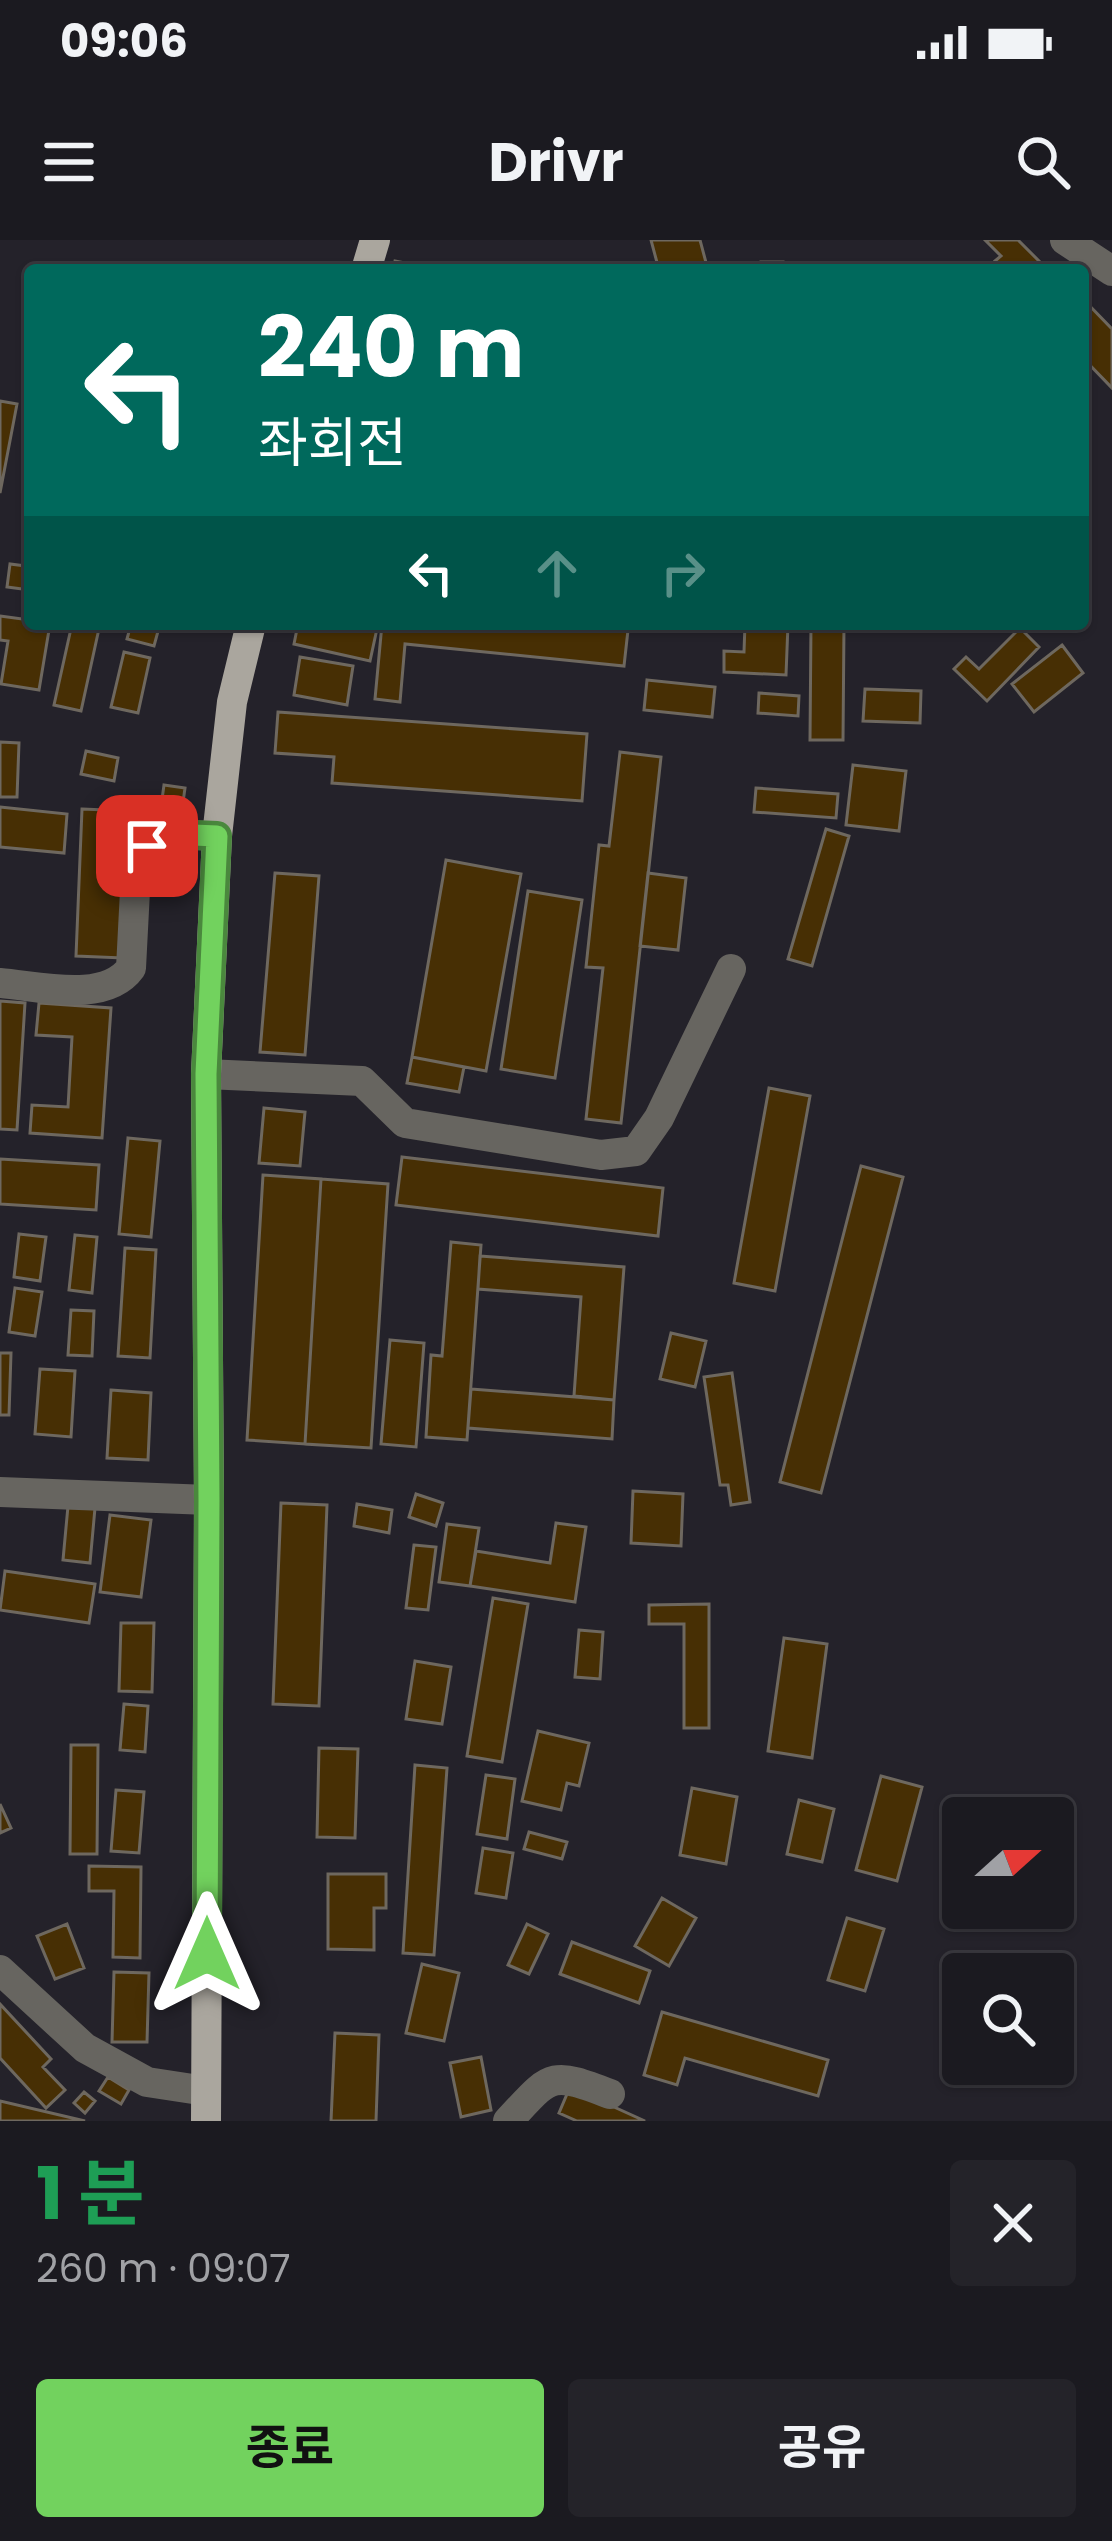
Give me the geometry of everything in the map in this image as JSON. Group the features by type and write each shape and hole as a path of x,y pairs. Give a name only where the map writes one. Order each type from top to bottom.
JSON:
{"main road":[{"path":"206,2106 206,1074 217,836 232,702 250,630"}],"street":[{"path":"1065,240 1112,271"},
{"path":"0,983 101,989 122,981 131,968 136,872 147,846 169,834 217,836"},
{"path":"206,1074 362,1081 405,1123 601,1155 636,1151 659,1118 731,969"},
{"path":"0,1492 209,1500"},
{"path":"0,1970 85,2048 147,2082 206,2106"},
{"path":"508,2121 546,2081 569,2078 610,2094"}],"building":[{"path":"651,240 700,240 706,264 657,264"},
{"path":"985,240 1018,240 1042,264 998,264 995,261 1001,256"},
{"path":"1089,305 1112,329 1112,388 1089,364"},
{"path":"0,401 17,404 0,493"},
{"path":"10,564 24,566 24,589 7,587"},
{"path":"0,616 24,619 24,630 49,630 39,690 1,684 8,641 0,640"},
{"path":"71,630 99,630 81,711 54,705"},
{"path":"129,630 158,630 154,646 127,639"},
{"path":"297,630 377,630 370,661 294,644"},
{"path":"381,630 628,630 624,666 405,644 400,702 375,699"},
{"path":"745,630 788,630 786,675 724,672 724,651 744,652"},
{"path":"811,630 844,630 843,740 810,740"},
{"path":"1018,630 1039,647 987,701 954,669 966,657 979,669"},
{"path":"1062,645 1083,673 1034,712 1012,684"},
{"path":"124,652 150,658 138,713 111,707"},
{"path":"300,657 353,666 347,705 294,695"},
{"path":"647,680 715,687 712,717 644,710"},
{"path":"865,689 921,691 920,723 863,721"},
{"path":"759,693 799,696 798,716 758,713"},
{"path":"278,712 587,734 582,801 332,783 334,757 275,753"},
{"path":"0,742 19,743 17,797 0,797"},
{"path":"86,751 118,758 114,781 81,774"},
{"path":"620,752 661,757 621,1123 586,1119 603,968 586,967 599,845 609,846"},
{"path":"853,765 906,771 899,831 846,825"},
{"path":"164,785 185,788 180,824 159,821"},
{"path":"756,788 838,794 836,818 754,812"},
{"path":"0,807 67,814 64,853 0,847"},
{"path":"82,809 129,811 123,958 76,956"},
{"path":"826,829 849,836 812,966 788,959"},
{"path":"446,860 521,874 486,1071 412,1057"},
{"path":"275,873 319,876 305,1055 260,1052"},
{"path":"648,873 686,878 678,950 640,946"},
{"path":"528,891 582,900 555,1078 501,1069"},
{"path":"0,1001 25,1003 17,1130 0,1129"},
{"path":"39,1003 111,1008 102,1138 30,1133 32,1105 68,1107 72,1037 36,1035"},
{"path":"412,1057 464,1067 459,1092 407,1083"},
{"path":"769,1088 810,1096 775,1291 734,1283"},
{"path":"264,1108 305,1112 300,1166 259,1163"},
{"path":"128,1138 160,1141 151,1237 119,1234"},
{"path":"402,1157 663,1188 658,1236 396,1205"},
{"path":"0,1159 99,1165 96,1210 0,1204"},
{"path":"861,1166 903,1177 821,1493 780,1482"},
{"path":"263,1175 321,1179 305,1444 247,1440"},
{"path":"321,1179 388,1184 371,1448 305,1444"},
{"path":"19,1234 46,1237 40,1281 14,1277"},
{"path":"75,1235 97,1237 92,1293 69,1290"},
{"path":"451,1242 481,1245 467,1440 426,1437 431,1355 442,1356"},
{"path":"125,1248 156,1250 150,1358 118,1356"},
{"path":"480,1256 624,1267 614,1400 574,1396 581,1297 478,1289"},
{"path":"15,1288 42,1292 35,1336 9,1332"},
{"path":"71,1310 94,1311 92,1356 68,1355"},
{"path":"671,1333 706,1341 695,1387 660,1379"},
{"path":"390,1340 424,1343 416,1447 381,1444"},
{"path":"0,1353 11,1353 9,1415 0,1415"},
{"path":"40,1369 75,1371 71,1437 35,1434"},
{"path":"732,1373 750,1502 731,1505 728,1485 720,1485 704,1377"},
{"path":"471,1389 614,1400 612,1439 468,1428"},
{"path":"111,1390 151,1393 148,1460 107,1458"},
{"path":"633,1491 683,1494 681,1546 631,1543"},
{"path":"416,1494 443,1503 436,1526 409,1517"},
{"path":"281,1503 327,1505 319,1706 273,1704"},
{"path":"357,1504 392,1510 389,1533 354,1526"},
{"path":"68,1506 95,1508 90,1563 63,1560"},
{"path":"110,1515 151,1520 141,1597 100,1592"},
{"path":"556,1523 586,1527 575,1602 470,1586 476,1551 550,1563"},
{"path":"447,1524 479,1528 470,1586 439,1582"},
{"path":"414,1545 436,1547 428,1610 406,1608"},
{"path":"5,1571 95,1584 89,1623 0,1610"},
{"path":"493,1598 528,1604 502,1762 467,1756"},
{"path":"709,1604 709,1728 684,1728 684,1624 649,1624 649,1605"},
{"path":"121,1623 154,1623 152,1692 119,1691"},
{"path":"579,1630 603,1632 600,1679 575,1677"},
{"path":"784,1638 827,1644 812,1758 768,1751"},
{"path":"415,1661 451,1667 442,1724 406,1719"},
{"path":"124,1704 148,1706 145,1752 120,1750"},
{"path":"538,1731 589,1743 579,1786 567,1783 561,1810 522,1801"},
{"path":"71,1745 98,1745 97,1854 70,1854"},
{"path":"319,1748 358,1749 355,1838 317,1837"},
{"path":"415,1765 447,1768 434,1955 403,1953"},
{"path":"486,1775 515,1779 507,1839 477,1834"},
{"path":"881,1776 922,1787 897,1881 856,1870"},
{"path":"692,1788 737,1797 726,1864 680,1855"},
{"path":"116,1790 144,1792 139,1853 111,1851"},
{"path":"799,1800 834,1809 822,1862 787,1854"},
{"path":"0,1804 11,1828 0,1833"},
{"path":"529,1832 567,1842 562,1859 524,1849"},
{"path":"483,1848 513,1853 506,1898 476,1893"},
{"path":"89,1866 141,1867 140,1958 113,1957 114,1891 89,1891"},
{"path":"328,1874 386,1874 386,1908 374,1908 374,1950 328,1949"},
{"path":"662,1898 696,1918 669,1966 635,1946"},
{"path":"847,1918 884,1929 865,1991 828,1980"},
{"path":"67,1924 84,1968 55,1979 37,1936"},
{"path":"527,1924 548,1934 529,1974 508,1965"},
{"path":"572,1942 650,1971 639,2003 560,1974"},
{"path":"422,1964 459,1973 444,2041 406,2033"},
{"path":"114,1972 149,1973 147,2042 112,2042"},
{"path":"0,2004 51,2059 43,2067 65,2090 46,2108 0,2058"},
{"path":"662,2012 828,2060 818,2096 685,2058 677,2085 644,2075"},
{"path":"335,2033 379,2035 376,2121 331,2121"},
{"path":"481,2057 491,2110 461,2117 450,2063"},
{"path":"108,2077 129,2090 121,2104 99,2091"},
{"path":"570,2087 645,2121 577,2121 559,2113"},
{"path":"84,2092 95,2101 85,2113 74,2103"},
{"path":"0,2101 85,2121 0,2121"}],"route":[{"path":"147,846 169,834 217,836 206,1074 207,1954"}]}
